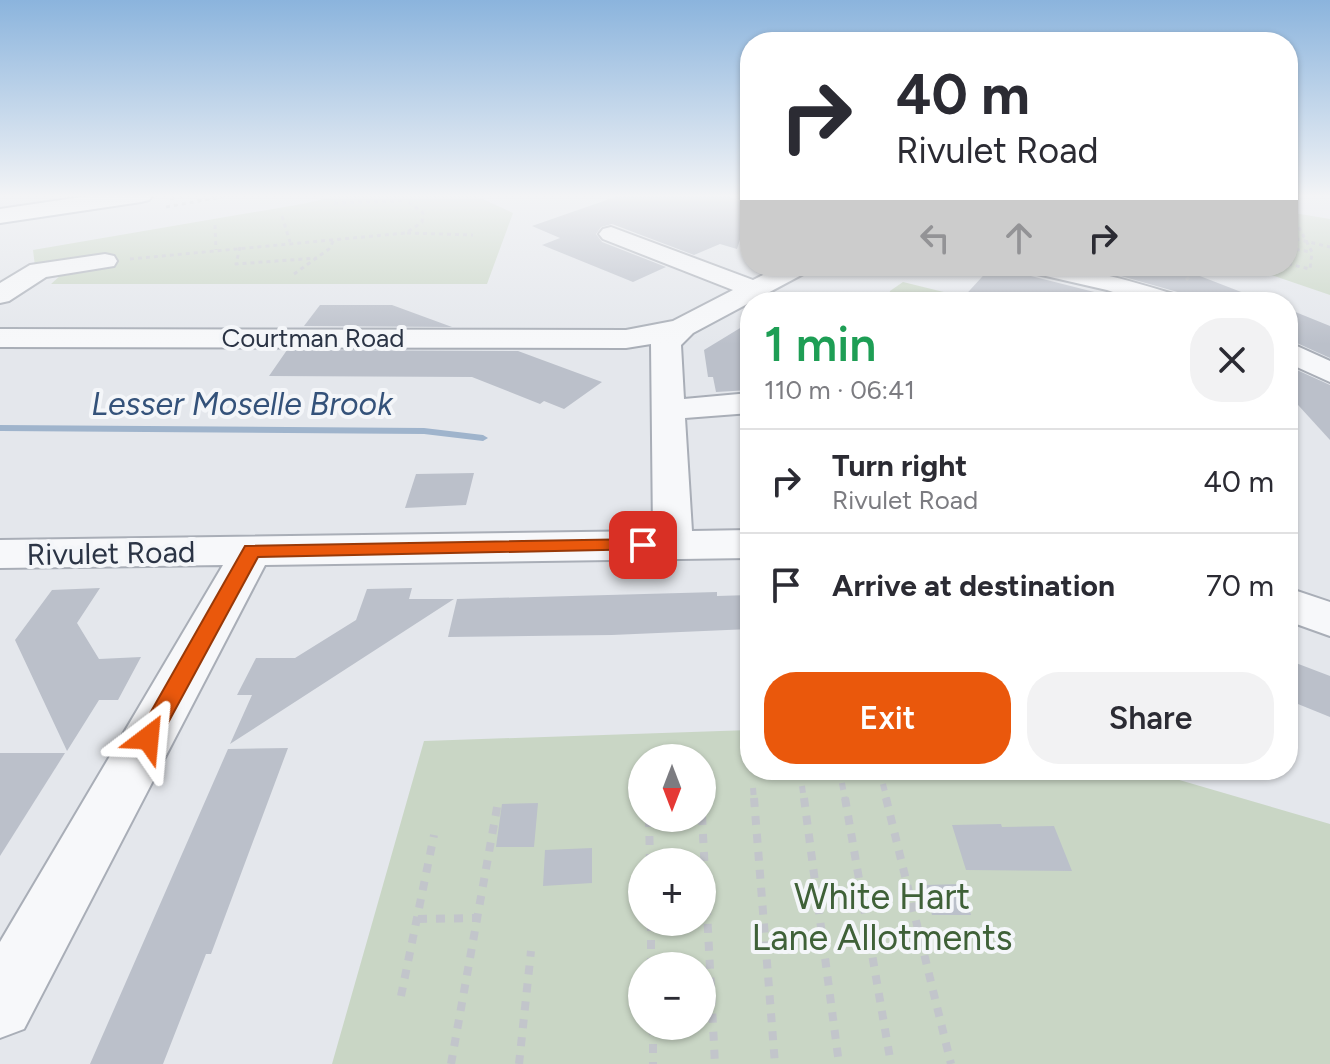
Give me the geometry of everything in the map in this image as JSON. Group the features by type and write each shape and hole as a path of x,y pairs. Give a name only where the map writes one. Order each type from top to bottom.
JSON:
{"street":[{"path":"639,245 753,289"},
{"path":"0,295 39,270 105,261"},
{"path":"748,292 780,276"},
{"path":"1078,276 1139,292"},
{"path":"673,545 674,339 740,297"},
{"name":"Courtman Road","path":"0,338 626,339 659,344 674,339"},
{"path":"1298,356 1330,373"},
{"path":"675,410 740,404"},
{"path":"675,410 697,416 740,415"},
{"name":"Rivulet Road","path":"0,554 740,544"},
{"path":"0,1005 252,551"},
{"path":"1298,608 1330,619"}],"path":[{"path":"216,245 216,250"},
{"path":"105,261 263,245"},
{"path":"294,274 332,245"},
{"path":"1298,266 1310,269 1312,252 1307,245"},
{"path":"240,247 236,264 317,258"},
{"path":"1298,250 1312,252"},
{"path":"842,783 891,1064"},
{"path":"883,784 951,1064"},
{"path":"802,786 839,1064"},
{"path":"753,788 775,1064"},
{"path":"451,1064 498,802"},
{"path":"703,832 715,1064"},
{"path":"401,996 434,835"},
{"path":"418,919 477,918"},
{"path":"519,1064 531,951"},
{"path":"653,1040 653,1064"}],"green space":[{"path":"64,245 501,245 487,284 51,284 61,275 25,274 35,266 33,250"},
{"path":"1298,245 1330,245 1330,295 1274,276 1298,276"},
{"path":"903,282 944,292 890,292"},
{"name":"White Hart Lane Allotments","path":"740,730 740,780 1179,780 1330,824 1330,1064 332,1064 424,741"}],"building":[{"path":"542,245 609,245 666,267 633,282"},
{"path":"667,245 718,245 694,255"},
{"path":"983,276 1031,276 1094,292 968,292"},
{"path":"1121,276 1200,276 1241,292 1177,292"},
{"path":"320,305 392,305 452,327 304,326"},
{"path":"1298,313 1330,326 1330,358 1298,344"},
{"path":"740,328 740,391 716,392 713,377 708,377 704,350"},
{"path":"287,350 518,351 602,382 564,409 544,401 540,404 472,377 269,376"},
{"path":"1298,371 1330,385 1330,440 1298,405"},
{"path":"474,473 466,505 405,508 416,474"},
{"path":"100,588 77,623 99,659 141,657 118,700 99,700 67,751 15,640 52,590"},
{"path":"412,588 409,599 454,599 230,744 252,695 237,695 256,658 295,658 356,620 367,589"},
{"path":"717,592 717,596 740,595 740,629 448,637 457,599"},
{"path":"1298,664 1330,676 1330,717 1298,704"},
{"path":"288,748 211,954 206,954 163,1064 90,1064 228,749"},
{"path":"0,753 65,753 0,856"},
{"path":"538,803 534,847 496,847 502,804"},
{"path":"1001,824 1002,827 1054,826 1072,871 966,870 952,825"},
{"path":"592,848 592,883 543,886 545,850"},
{"path":"962,884 971,915 932,915 924,885"}],"waterway":[{"name":"Lesser Moselle Brook","path":"0,428 424,431 483,438"}],"route":[{"path":"148,738 252,551 643,545"}]}
